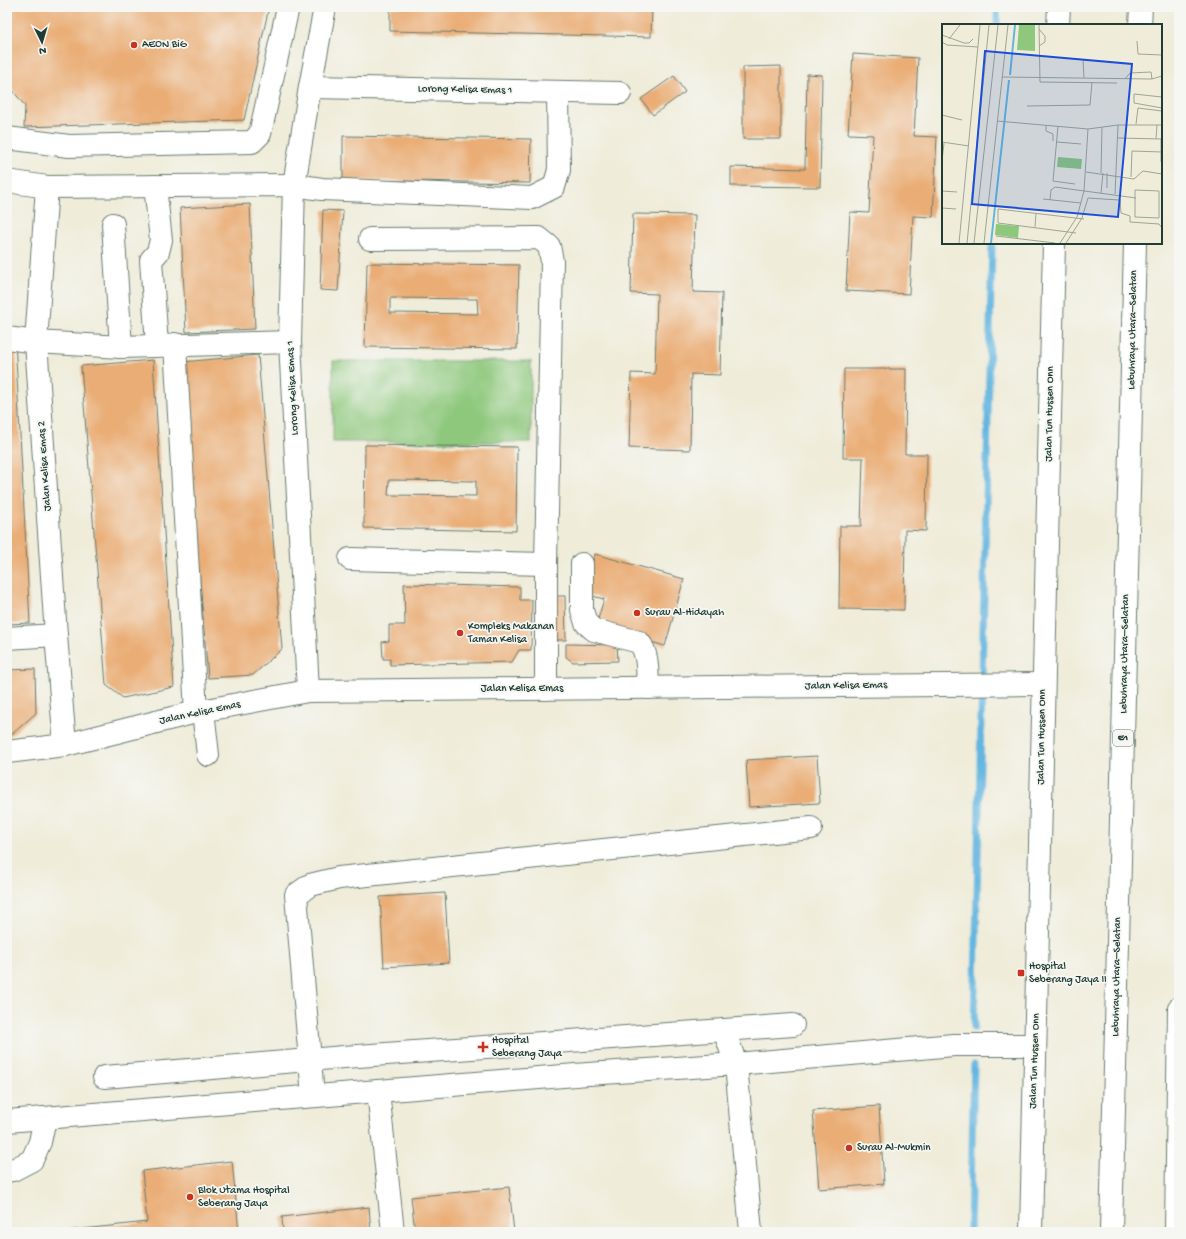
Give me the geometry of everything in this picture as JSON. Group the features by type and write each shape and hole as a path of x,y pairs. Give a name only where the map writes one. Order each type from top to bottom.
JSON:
{"main road":[{"path":"7,138 69,146 252,142 260,134 288,7"},
{"name":"Lorong Kelisa Emas 1","path":"308,691 290,342 294,185 310,87 326,7"},
{"path":"1058,24 1059,7"},
{"path":"1140,24 1141,7"},
{"name":"Lorong Kelisa Emas 1","path":"310,87 620,93"},
{"path":"7,181 47,187 294,185 322,189 532,198 554,187 559,170 558,92"},
{"path":"155,186 161,240 158,252 150,260 166,345 199,712 208,755"},
{"name":"Jalan Kelisa Emas 2","path":"47,187 36,342 65,745"},
{"path":"113,224 121,347"},
{"path":"370,239 539,238 549,246 552,260 546,564 546,689"},
{"name":"Jalan Tun Hussen Onn","path":"1031,1232 1054,244"},
{"name":"Lebuhraya Utara–Selatan","path":"1111,1232 1135,244"},
{"path":"7,338 36,342 121,347 290,342"},
{"path":"350,559 546,564"},
{"path":"582,564 582,610 586,623 594,630 639,642 644,648 648,688"},
{"path":"7,638 56,635"},
{"name":"Jalan Kelisa Emas","path":"7,752 65,745 199,712 308,691 1043,684"},
{"path":"313,1096 296,895 310,885 339,878 811,828"},
{"path":"1176,1232 1179,1008"},
{"path":"104,1077 311,1060 793,1025"},
{"path":"724,1030 736,1064 751,1232"},
{"path":"7,1121 736,1064 954,1045 1035,1045"},
{"path":"378,1091 392,1232"},
{"path":"7,1171 32,1160 40,1142 45,1118"}],"green space":[{"path":"333,361 531,361 531,442 333,442"}],"building":[{"name":"AEON BiG","path":"7,7 269,7 244,120 24,127 25,106 7,83"},
{"path":"390,7 652,7 651,37 390,31"},
{"path":"853,54 918,58 914,136 937,137 933,217 913,216 909,294 846,291 850,212 869,213 873,135 848,134"},
{"path":"781,66 781,139 743,139 743,67"},
{"path":"807,74 822,75 820,187 731,186 731,167 805,169"},
{"path":"674,76 685,92 653,115 641,99"},
{"path":"343,136 531,139 530,183 343,180"},
{"path":"250,204 255,329 186,332 180,208"},
{"path":"323,210 343,211 338,291 320,290"},
{"path":"633,214 695,215 693,292 722,293 720,375 691,374 690,450 629,448 631,373 655,374 657,294 631,293"},
{"path":"367,263 519,265 517,349 365,347","holes":["390,298 477,299 478,314 390,313"]},
{"path":"15,339 30,623 7,624 7,340"},
{"path":"258,355 282,649 253,675 208,678 182,362"},
{"path":"153,360 174,687 123,698 106,685 81,366"},
{"path":"844,369 906,369 905,454 927,454 926,531 905,530 904,610 839,609 840,526 861,526 863,458 843,458"},
{"path":"365,445 517,447 516,531 364,528","holes":["389,480 476,481 476,496 388,495"]},
{"name":"Surau Al-Hidayah","path":"595,554 684,579 665,646 596,626 604,599 584,594"},
{"name":"Kompleks Makanan Taman Kelisa","path":"404,584 520,587 520,600 532,600 531,650 519,650 512,662 390,665 390,659 383,659 382,642 389,641 389,625 405,625"},
{"path":"555,596 565,596 566,640 555,640"},
{"path":"566,644 617,645 618,661 573,662 566,657"},
{"path":"35,669 36,713 11,735 7,736 7,670"},
{"path":"817,756 820,803 749,807 746,760"},
{"path":"445,893 449,963 384,967 380,897"},
{"name":"Surau Al-Mukmin","path":"879,1106 884,1184 819,1189 813,1111"},
{"name":"Blok Utama Hospital Seberang Jaya","path":"232,1161 239,1232 64,1232 147,1222 142,1171"},
{"path":"509,1187 514,1232 415,1232 411,1197"},
{"name":"Blok Utama Hospital Seberang Jaya","path":"369,1207 371,1232 283,1232 282,1217"}],"waterway":[{"path":"997,7 997,24"},
{"path":"974,1028 992,244"},
{"path":"970,1232 974,1065"}],"place":[{"name":"AEON BiG","path":"134,45"},
{"name":"Surau Al-Hidayah","path":"637,613"},
{"name":"Kompleks Makanan Taman Kelisa","path":"460,633"},
{"name":"Hospital Seberang Jaya II","path":"1021,973"},
{"name":"Hospital Seberang Jaya","path":"483,1047"},
{"name":"Surau Al-Mukmin","path":"849,1148"},
{"name":"Blok Utama Hospital Seberang Jaya","path":"190,1197"}]}
